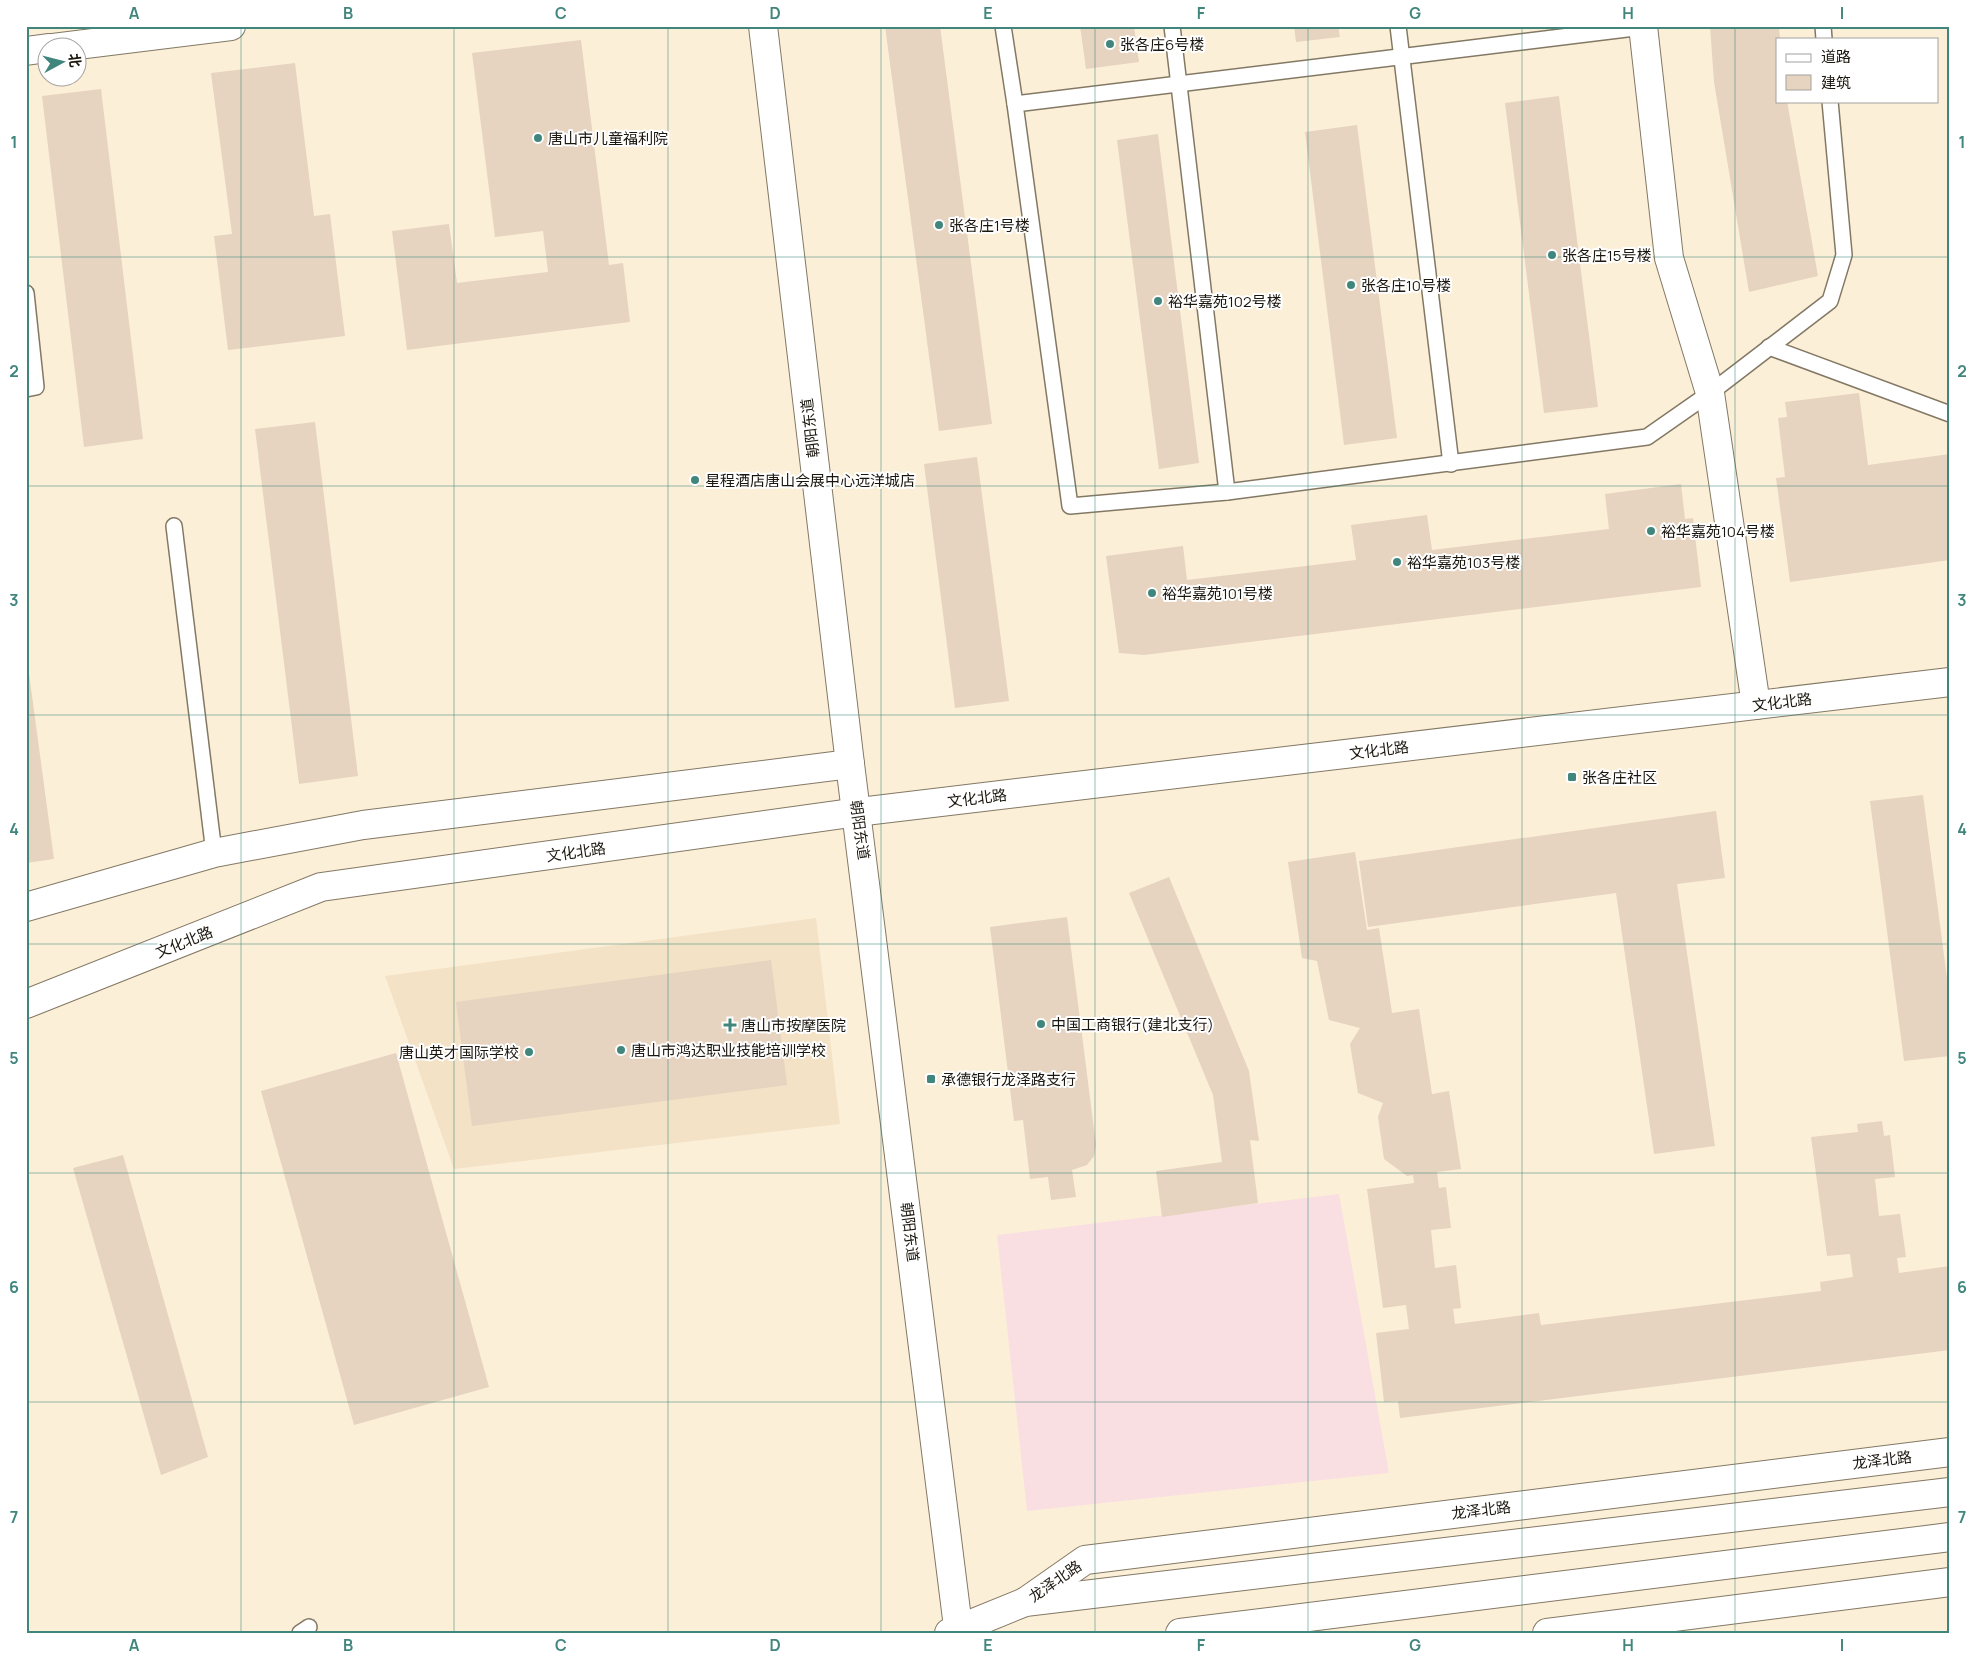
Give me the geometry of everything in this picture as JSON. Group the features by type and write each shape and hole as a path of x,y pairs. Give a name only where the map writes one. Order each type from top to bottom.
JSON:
{"street":[{"path":"88,44 231,26"},
{"name":"朝阳东道","path":"763,26 850,764 858,812 956,1631"},
{"path":"1643,27 1669,258 1710,393 1756,705"},
{"name":"文化北路","path":"26,1004 321,887 858,812 1950,682"},
{"path":"26,907 214,853 363,825 850,764"},
{"name":"龙泽北路","path":"956,1631 1024,1602 1085,1560 1950,1452"},
{"name":"龙泽北路","path":"1024,1602 1950,1492"},
{"path":"1180,1633 1950,1537"},
{"path":"1547,1633 1950,1582"}],"lane":[{"path":"1003,26 1070,506 1227,492 1647,437 1710,393 1830,301 1844,255 1830,102"},
{"path":"1172,26 1227,492"},
{"path":"1398,26 1451,464"},
{"path":"1015,104 1643,27"},
{"path":"26,293 36,387 26,388"},
{"path":"1769,347 1950,414"},
{"path":"174,526 214,853"}],"shaded area":[{"name":"唐山市鸿达职业技能培训学校","path":"816,918 840,1124 454,1169 385,976"},
{"path":"1339,1194 1389,1473 1027,1511 997,1235"}],"building":[{"name":"张各庄1号楼","path":"885,26 940,26 992,424 939,431"},
{"name":"张各庄6号楼","path":"1080,26 1134,26 1139,62 1086,69"},
{"path":"1294,26 1338,26 1340,37 1296,42"},
{"path":"1710,26 1779,26 1780,38 1776,38 1776,102 1787,102 1818,276 1749,292 1714,82"},
{"name":"唐山市儿童福利院","path":"581,40 609,265 623,263 630,322 407,350 392,231 449,224 457,283 548,272 543,231 495,237 472,53"},
{"path":"295,63 314,216 330,214 345,336 228,350 214,236 232,234 211,73"},
{"path":"101,89 143,439 84,447 42,96"},
{"name":"张各庄15号楼","path":"1559,96 1598,407 1544,413 1505,103"},
{"name":"张各庄10号楼","path":"1357,125 1397,438 1344,445 1305,132"},
{"name":"裕华嘉苑102号楼","path":"1158,134 1199,463 1159,469 1117,140"},
{"path":"1859,393 1868,465 1950,454 1950,560 1790,582 1776,478 1785,477 1778,418 1787,417 1785,402"},
{"path":"315,422 358,776 299,784 255,429"},
{"path":"977,457 1009,701 955,708 924,464"},
{"path":"1681,484 1685,519 1693,518 1701,587 1144,655 1119,653 1106,556 1183,546 1187,580 1356,560 1351,525 1427,515 1432,550 1609,529 1605,494"},
{"path":"26,651 54,859 26,863"},
{"path":"1923,795 1950,1001 1950,1056 1904,1061 1870,801"},
{"path":"1716,811 1725,878 1677,884 1715,1146 1654,1154 1616,893 1368,927 1359,861"},
{"path":"1355,852 1367,930 1379,928 1392,1013 1419,1009 1432,1094 1449,1091 1461,1169 1437,1172 1439,1188 1446,1187 1451,1228 1431,1230 1435,1268 1456,1265 1461,1308 1453,1309 1455,1324 1539,1313 1541,1325 1821,1291 1820,1282 1853,1277 1850,1254 1827,1256 1811,1137 1858,1132 1857,1124 1882,1121 1884,1136 1890,1135 1895,1177 1875,1179 1879,1216 1900,1214 1906,1257 1897,1258 1899,1273 1950,1266 1950,1350 1400,1418 1398,1401 1384,1402 1376,1333 1409,1329 1406,1305 1383,1308 1367,1189 1414,1183 1413,1175 1407,1176 1384,1159 1378,1117 1383,1103 1358,1093 1350,1044 1360,1028 1329,1020 1317,961 1302,958 1288,862"},
{"path":"1169,877 1249,1071 1259,1141 1250,1140 1258,1203 1162,1217 1156,1171 1222,1162 1213,1095 1129,893"},
{"name":"中国工商银行(建北支行)","path":"1067,917 1096,1145 1094,1156 1087,1165 1072,1170 1076,1197 1051,1200 1048,1177 1030,1179 1023,1120 1014,1121 990,927"},
{"path":"771,960 787,1085 472,1126 456,1002"},
{"path":"396,1053 489,1387 354,1425 261,1091"},
{"path":"123,1155 208,1457 161,1475 73,1168"}],"place":[{"name":"张各庄6号楼","path":"1110,44"},
{"name":"唐山市儿童福利院","path":"538,138"},
{"name":"张各庄1号楼","path":"939,225"},
{"name":"张各庄15号楼","path":"1552,255"},
{"name":"张各庄10号楼","path":"1351,285"},
{"name":"裕华嘉苑102号楼","path":"1158,301"},
{"name":"星程酒店唐山会展中心远洋城店","path":"695,480"},
{"name":"裕华嘉苑104号楼","path":"1651,531"},
{"name":"裕华嘉苑103号楼","path":"1397,562"},
{"name":"裕华嘉苑101号楼","path":"1152,593"},
{"name":"张各庄社区","path":"1572,777"},
{"name":"中国工商银行(建北支行)","path":"1041,1024"},
{"name":"唐山市按摩医院","path":"730,1025"},
{"name":"唐山市鸿达职业技能培训学校","path":"621,1050"},
{"name":"唐山英才国际学校","path":"529,1052"},
{"name":"承德银行龙泽路支行","path":"931,1079"}]}
